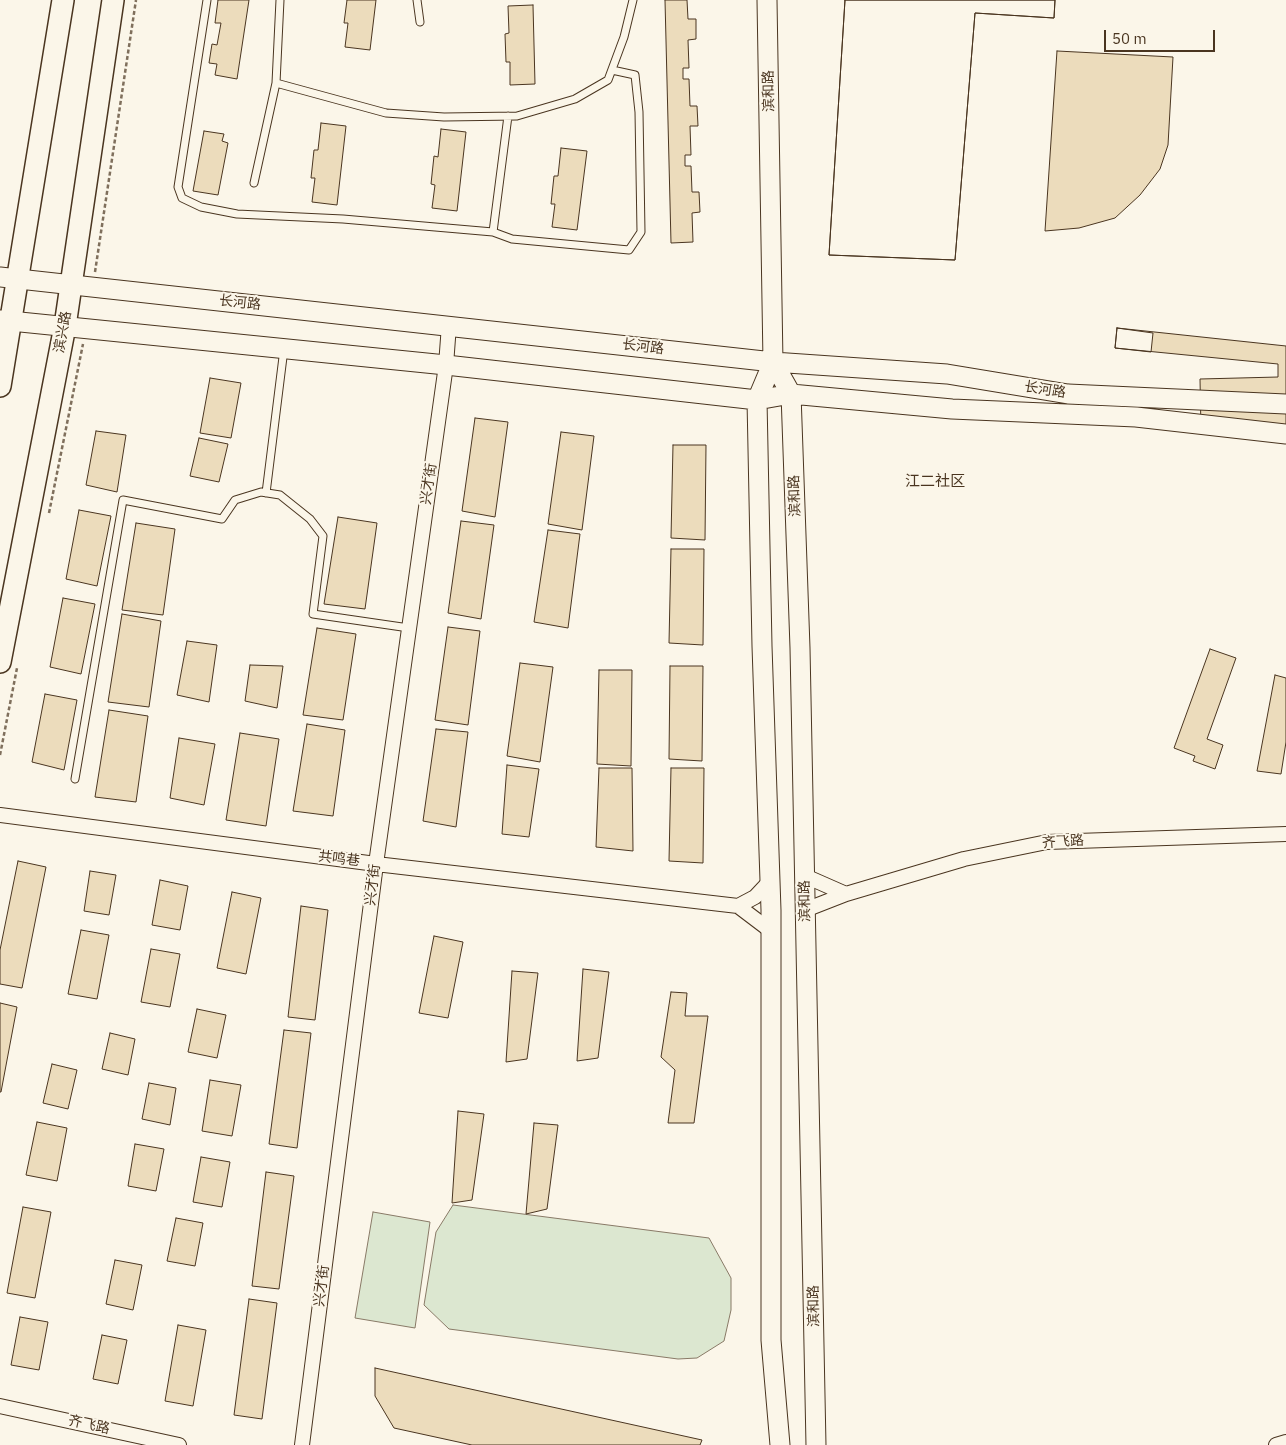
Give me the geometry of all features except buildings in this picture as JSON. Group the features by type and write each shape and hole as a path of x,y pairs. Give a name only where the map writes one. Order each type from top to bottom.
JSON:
{"main road":[{"path":"0,386 8,278 63,0"},
{"name":"滨兴路","path":"0,662 65,326 112,0"},
{"name":"滨和路","path":"767,0 773,362 757,400 771,931 771,1340 780,1445"},
{"name":"长河路","path":"8,278 773,362 947,374 1068,394 1286,404"},
{"name":"长河路","path":"6,321 446,365 757,400 791,394 952,409 1136,417 1286,434"},
{"name":"滨和路","path":"773,362 791,394 800,638 816,1445"}],"street":[{"name":"兴才街","path":"302,1445 376,864 446,365 449,325"},
{"name":"共鸣巷","path":"0,815 376,864 738,906"},
{"name":"齐飞路","path":"805,910 846,894 964,859 1047,842 1286,834"},
{"path":"804,876 846,894"},
{"path":"770,881 755,897 738,906 771,931"},
{"name":"齐飞路","path":"0,1406 179,1445"},
{"path":"1276,1445 1286,1442"}],"lane":[{"path":"207,0 178,187 182,198 201,207 237,214 343,219 493,232 512,239 629,250 641,232 638,112 634,75 612,70"},
{"path":"254,183 276,83 280,0"},
{"path":"418,0 420,22"},
{"path":"276,83 386,113 444,117 517,116 575,99 608,80 624,37 633,0"},
{"path":"493,232 508,116"},
{"path":"266,493 284,349"},
{"path":"75,779 123,500 222,519 236,500 261,492 280,495 310,519 323,536 313,614 408,628"}],"green space":[{"path":"453,1205 709,1238 731,1278 731,1310 724,1341 697,1358 678,1359 449,1329 424,1305 436,1232"},
{"path":"373,1212 430,1222 415,1328 355,1318"}],"district":[{"name":"江二社区","path":"935,482"}]}
